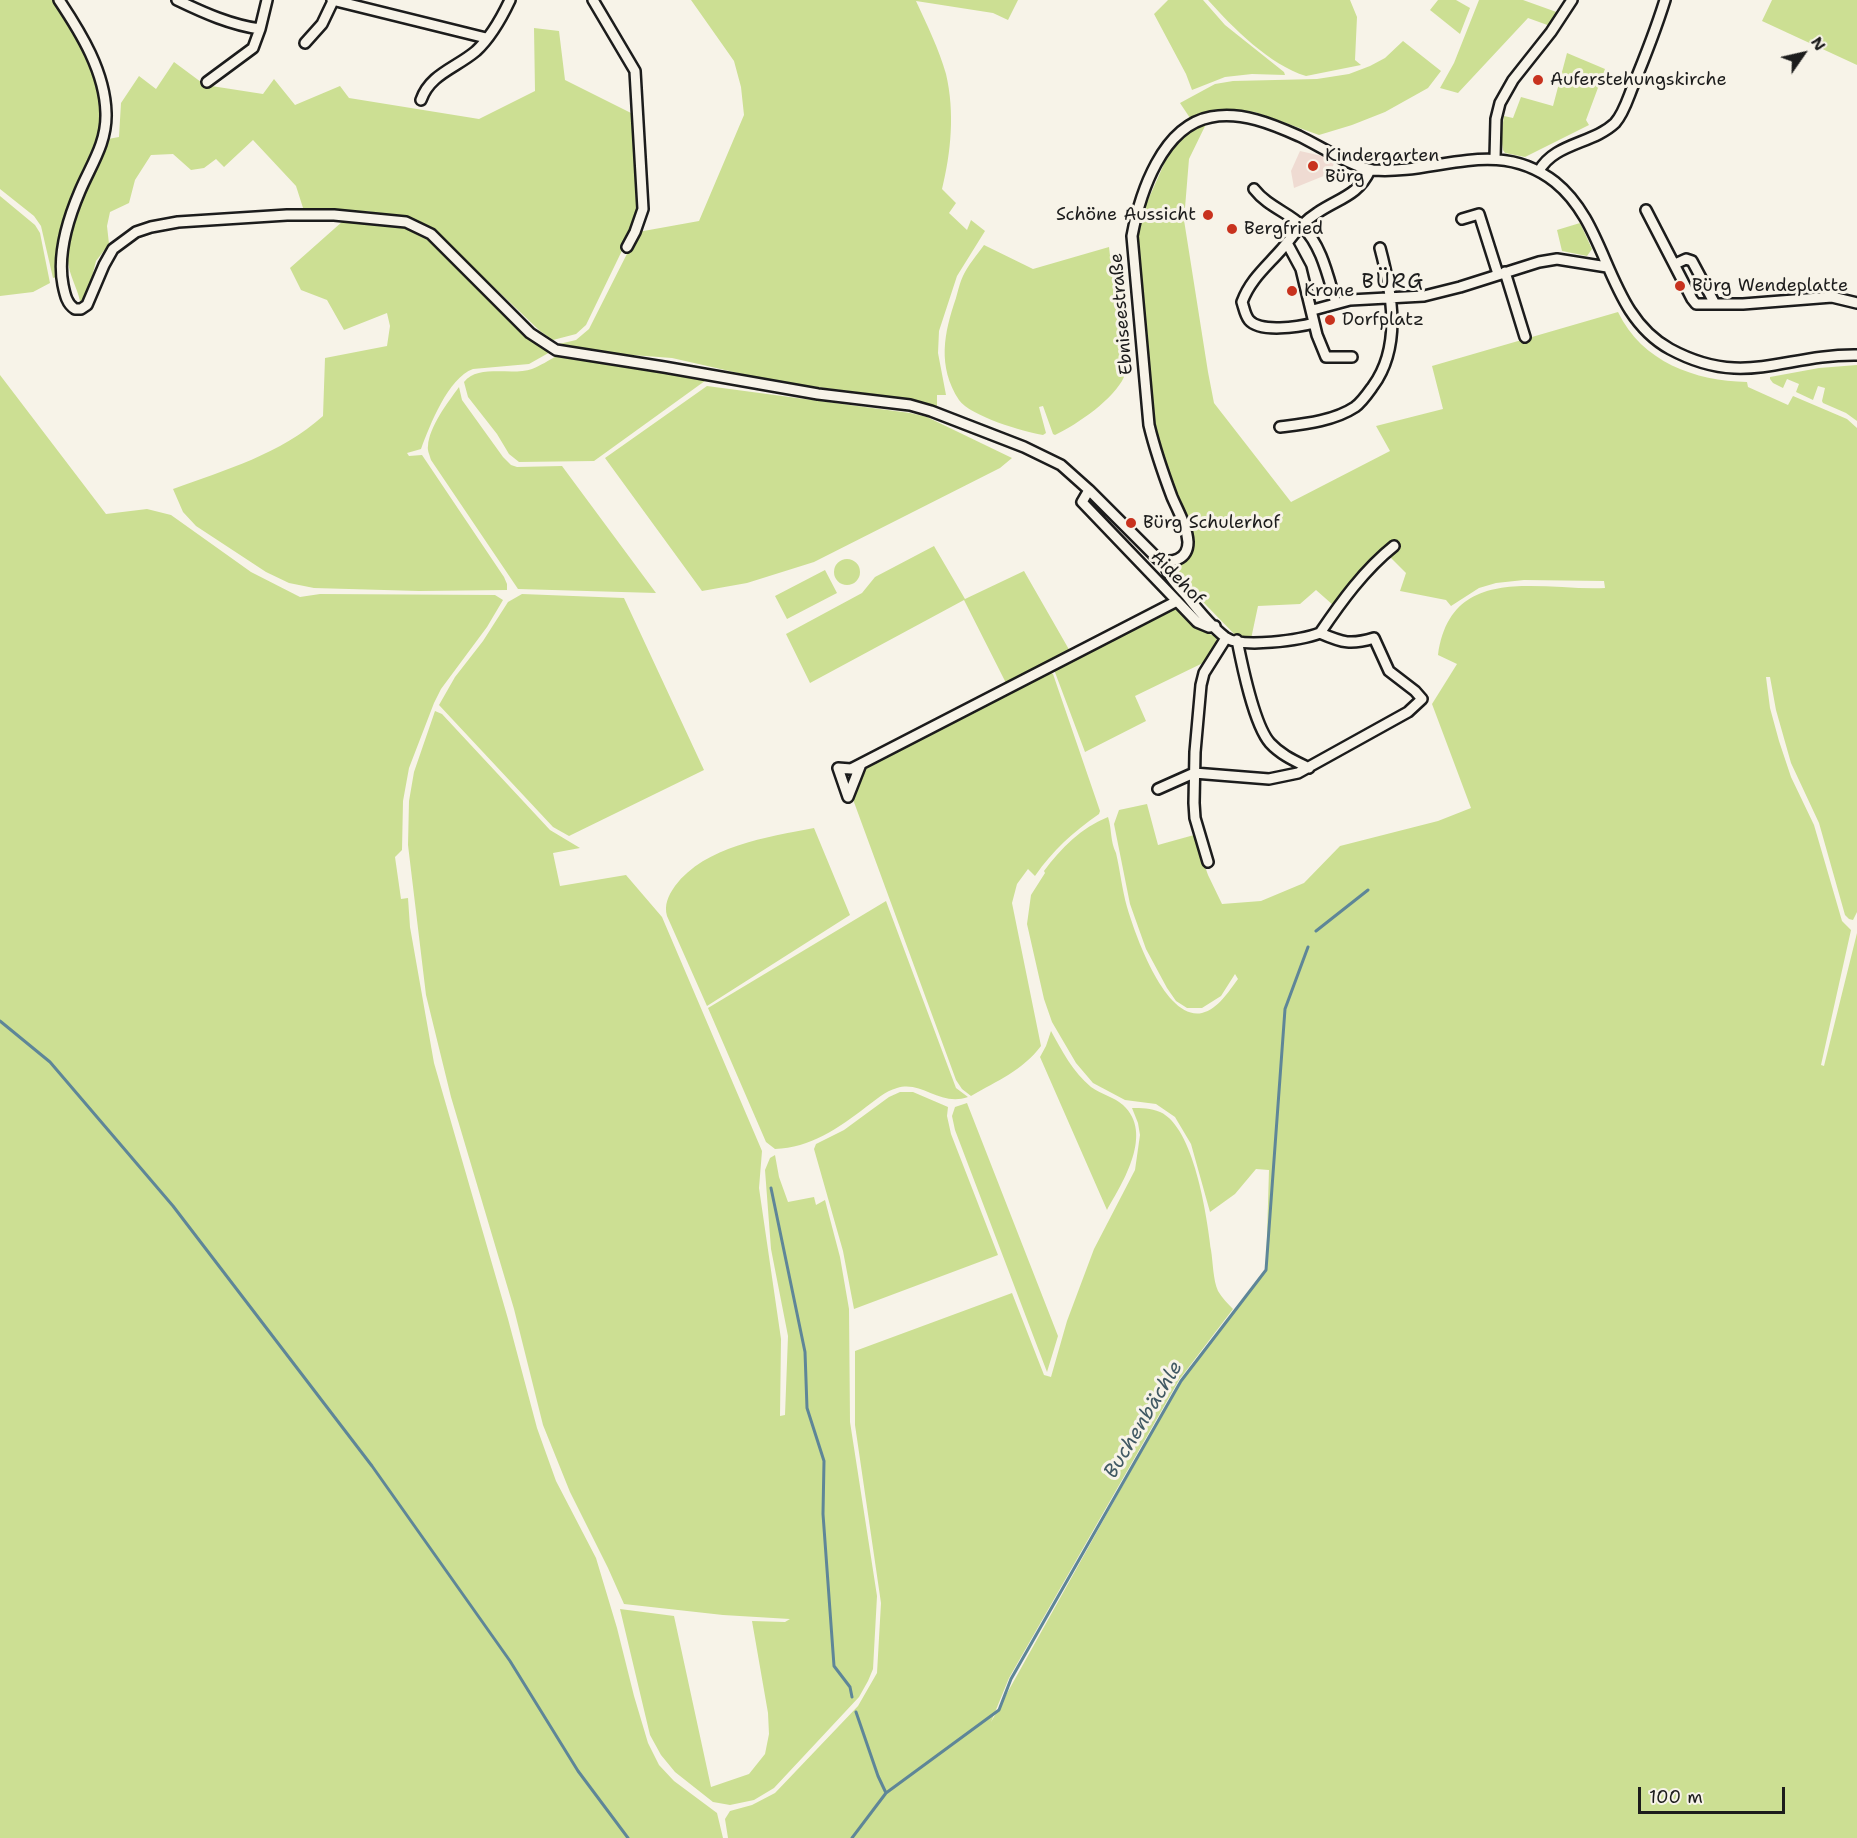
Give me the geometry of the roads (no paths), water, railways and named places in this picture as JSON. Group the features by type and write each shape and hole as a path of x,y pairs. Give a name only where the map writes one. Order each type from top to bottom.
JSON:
{"street":[{"path":"59,0 95,63 106,105 103,139 93,166 80,190 63,248 62,281 69,303 75,309 81,309 87,305 113,249 136,232 151,227 178,222 287,215 334,215 406,222 431,234 530,333 556,350 818,394 910,405 930,411 1061,465 1158,559 1165,562 1169,575 1227,638 1266,643 1289,642 1320,633 1372,566 1394,546"},
{"path":"177,0 199,11 243,27 260,30"},
{"path":"207,82 253,48 267,0"},
{"path":"305,43 322,24 332,0 486,38"},
{"path":"422,100 425,89 434,79 477,50 499,20 510,0"},
{"path":"592,0 634,71 643,209 627,247"},
{"path":"1495,158 1496,119 1500,103 1513,80 1551,32 1572,0"},
{"path":"1539,171 1544,162 1552,156 1609,127 1620,116 1655,32 1665,0"},
{"name":"Ebniseestraße","path":"1165,562 1182,557 1188,543 1181,516 1155,451 1149,425 1132,253 1136,219 1158,159 1184,128 1211,116 1232,116 1272,124 1370,170 1400,171 1423,166 1495,158 1521,164 1539,171 1567,193 1579,208 1619,294 1648,334 1669,348 1706,364 1724,368 1754,369 1826,357 1857,355"},
{"path":"1314,323 1287,328 1256,325 1245,313 1242,302 1256,276 1301,225 1317,213 1351,195 1365,182 1370,170"},
{"path":"1254,189 1266,202 1301,225 1312,239 1322,257 1336,303"},
{"path":"1646,210 1694,302 1702,305 1832,297 1857,303"},
{"path":"1462,219 1479,214 1525,337"},
{"path":"1287,243 1301,269 1314,323 1326,357 1353,357"},
{"path":"1280,427 1317,421 1355,407 1366,396 1385,364 1391,345 1392,326 1390,298 1380,248"},
{"path":"1312,310 1350,300 1424,296 1557,259 1607,267"},
{"path":"1675,264 1686,259 1692,261 1715,304"},
{"name":"Aidehof","path":"1089,490 1082,502 1197,622 1209,627 1215,626"},
{"path":"861,764 1177,600"},
{"path":"1158,789 1194,773 1282,778 1309,768 1408,712 1422,699 1389,671 1374,638 1360,643 1346,644 1320,633"},
{"path":"1208,862 1195,818 1194,773 1199,705 1204,673 1227,638"},
{"path":"1237,640 1255,708 1265,735 1269,742 1286,756 1309,768"}],"waterway":[{"name":"Buchenbächle","path":"1316,931 1368,890"},
{"name":"Buchenbächle","path":"852,1838 886,1793 999,1710 1011,1679 1181,1381 1266,1270 1285,1009 1308,947"},
{"path":"0,1021 50,1062 173,1206 372,1466 510,1661 578,1771 628,1838"},
{"path":"771,1188 805,1352 807,1408 824,1461 823,1514 834,1666 850,1687 852,1697"},
{"path":"856,1712 886,1793"}],"place":[{"name":"Auferstehungskirche","path":"1538,80"},
{"name":"Kindergarten Bürg","path":"1313,166"},
{"name":"Schöne Aussicht","path":"1208,215"},
{"name":"Bergfried","path":"1232,229"},
{"name":"Bürg Wendeplatte","path":"1680,286"},
{"name":"Krone","path":"1292,291"},
{"name":"Dorfplatz","path":"1330,320"},
{"name":"Bürg Schulerhof","path":"1131,523"}],"district":[{"name":"BÜRG","path":"1393,283"}]}
